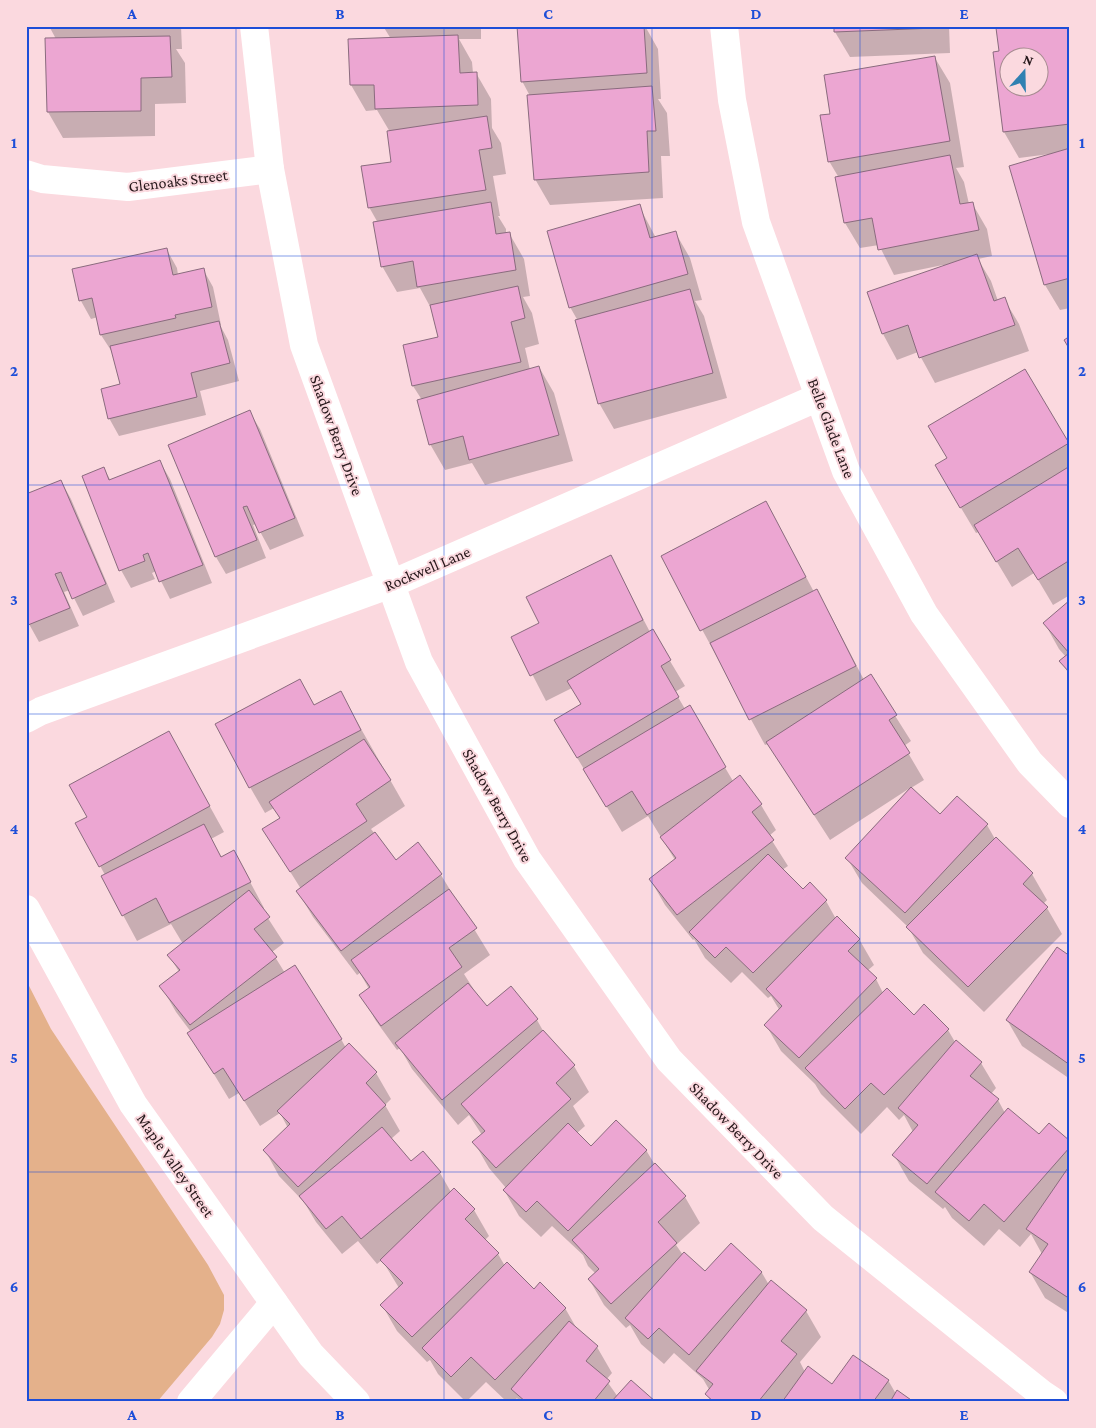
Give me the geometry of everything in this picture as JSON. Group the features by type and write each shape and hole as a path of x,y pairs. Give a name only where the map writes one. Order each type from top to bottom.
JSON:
{"street":[{"name":"Shadow Berry Drive","path":"254,26 270,169 304,345 419,662 527,860 669,1060 822,1218 1054,1402"},
{"name":"Belle Glade Lane","path":"724,26 732,100 756,222 846,471 924,614 1030,763 1070,804"},
{"name":"Glenoaks Street","path":"26,174 42,179 128,187 270,169"},
{"name":"Rockwell Lane","path":"26,719 41,711 391,584 819,397"},
{"name":"Maple Valley Street","path":"26,909 133,1104 311,1355 356,1402"},
{"path":"191,1402 274,1303"}],"shaded area":[{"path":"26,980 51,1029 208,1265 224,1295 224,1310 220,1324 212,1337 157,1402 26,1402"}],"building":[{"path":"517,26 644,26 647,73 521,82"},
{"path":"834,26 936,26 936,28 834,32"},
{"path":"1008,26 1070,26 1070,124 1003,132 999,98 1048,98 1048,48 999,48 996,28"},
{"path":"458,35 460,73 477,72 478,105 375,109 374,85 350,85 348,39"},
{"path":"170,36 172,77 141,78 141,111 47,112 45,38"},
{"path":"998,51 998,92 993,52"},
{"path":"935,56 950,141 828,162 820,115 830,114 824,75"},
{"path":"652,86 656,131 647,131 649,172 534,180 527,95"},
{"path":"487,116 492,148 479,150 486,190 368,208 361,166 391,162 387,131"},
{"path":"1070,148 1070,278 1044,285 1009,166"},
{"path":"950,155 960,204 973,202 979,230 878,250 872,218 844,223 835,177"},
{"path":"491,202 496,234 510,232 516,270 417,287 413,261 381,267 373,222"},
{"path":"640,204 650,238 676,231 688,274 569,308 547,231"},
{"path":"167,248 173,275 204,268 212,307 175,315 176,318 100,335 92,298 79,301 72,269"},
{"path":"977,254 994,301 1005,297 1015,325 919,358 908,325 882,334 867,292"},
{"path":"518,286 525,318 511,322 521,362 412,386 403,345 438,337 430,305"},
{"path":"690,289 713,373 598,404 575,320"},
{"path":"219,321 230,363 191,373 197,397 108,419 101,389 120,384 110,346"},
{"path":"1070,336 1070,350 1064,340"},
{"path":"539,366 559,435 469,460 463,436 429,445 417,400"},
{"path":"1025,369 1069,443 960,508 935,465 947,458 928,426"},
{"path":"250,410 295,518 259,533 247,506 243,507 257,540 215,557 168,445"},
{"path":"160,460 203,565 159,582 148,553 143,555 145,561 119,571 82,476 104,467 109,480"},
{"path":"1070,466 1070,560 1038,580 1018,548 996,562 974,525"},
{"path":"61,480 106,584 72,599 61,572 55,574 70,608 28,625 26,620 26,494"},
{"path":"766,501 806,577 700,631 661,556"},
{"path":"611,555 643,620 530,676 511,637 539,623 526,597"},
{"path":"817,589 856,666 749,720 710,643"},
{"path":"1070,600 1070,673 1059,661 1069,653 1043,623"},
{"path":"653,629 671,660 661,666 679,697 577,758 554,720 581,704 567,681"},
{"path":"871,674 897,715 889,720 910,753 814,815 766,742"},
{"path":"300,679 314,705 341,691 361,730 249,788 215,724"},
{"path":"690,705 726,767 647,815 632,791 606,807 583,769"},
{"path":"169,731 210,806 99,867 75,823 87,817 69,785"},
{"path":"364,739 391,780 356,804 367,821 290,872 262,829 280,818 269,802"},
{"path":"740,775 762,804 752,812 774,840 677,915 649,879 676,858 660,837"},
{"path":"911,787 940,814 957,796 988,824 905,913 845,858"},
{"path":"204,824 221,857 234,850 251,882 169,923 156,898 122,916 101,876"},
{"path":"375,832 396,860 418,842 442,874 341,951 296,891"},
{"path":"996,837 1033,873 1023,884 1048,907 968,987 906,927"},
{"path":"768,854 803,889 810,882 827,900 753,973 726,947 715,958 689,932"},
{"path":"449,889 477,928 449,948 462,967 381,1026 359,995 370,987 351,960"},
{"path":"249,890 270,917 254,929 277,957 190,1025 159,986 180,970 167,955"},
{"path":"837,916 860,939 848,951 877,978 799,1058 764,1025 782,1006 766,989"},
{"path":"1057,947 1070,956 1070,1065 1006,1020"},
{"path":"295,965 342,1039 244,1101 223,1068 214,1074 187,1033"},
{"path":"468,983 487,1006 511,986 538,1019 442,1100 395,1043"},
{"path":"887,988 914,1015 924,1004 949,1029 884,1095 871,1083 845,1109 805,1068"},
{"path":"543,1030 575,1065 556,1083 571,1099 496,1168 472,1142 485,1131 461,1104"},
{"path":"956,1040 982,1062 970,1076 999,1099 927,1184 892,1155 918,1125 898,1108"},
{"path":"349,1043 377,1072 366,1083 386,1105 298,1187 263,1150 290,1124 277,1111"},
{"path":"1008,1108 1039,1134 1049,1123 1070,1141 1070,1147 1004,1222 984,1204 969,1221 935,1192"},
{"path":"616,1120 647,1150 568,1231 537,1201 526,1212 503,1190 568,1123 591,1146"},
{"path":"382,1127 411,1161 423,1151 441,1172 361,1239 342,1216 326,1229 299,1196"},
{"path":"655,1163 686,1196 658,1222 677,1243 611,1304 588,1279 599,1269 572,1240"},
{"path":"1070,1165 1070,1293 1067,1297 1029,1272 1048,1244 1026,1229"},
{"path":"454,1188 475,1209 465,1219 499,1253 412,1337 380,1305 403,1283 380,1260"},
{"path":"731,1243 762,1272 689,1355 659,1328 648,1339 625,1318 684,1252 705,1271"},
{"path":"507,1262 534,1289 540,1282 566,1308 495,1380 471,1357 451,1377 422,1348"},
{"path":"771,1280 807,1310 781,1341 797,1354 758,1402 714,1402 705,1394 713,1384 696,1371"},
{"path":"569,1321 598,1346 586,1361 610,1381 593,1402 526,1402 511,1389"},
{"path":"853,1355 889,1380 873,1402 782,1402 808,1366 832,1384"},
{"path":"631,1380 656,1402 611,1402"},
{"path":"897,1390 914,1402 890,1402"}]}
